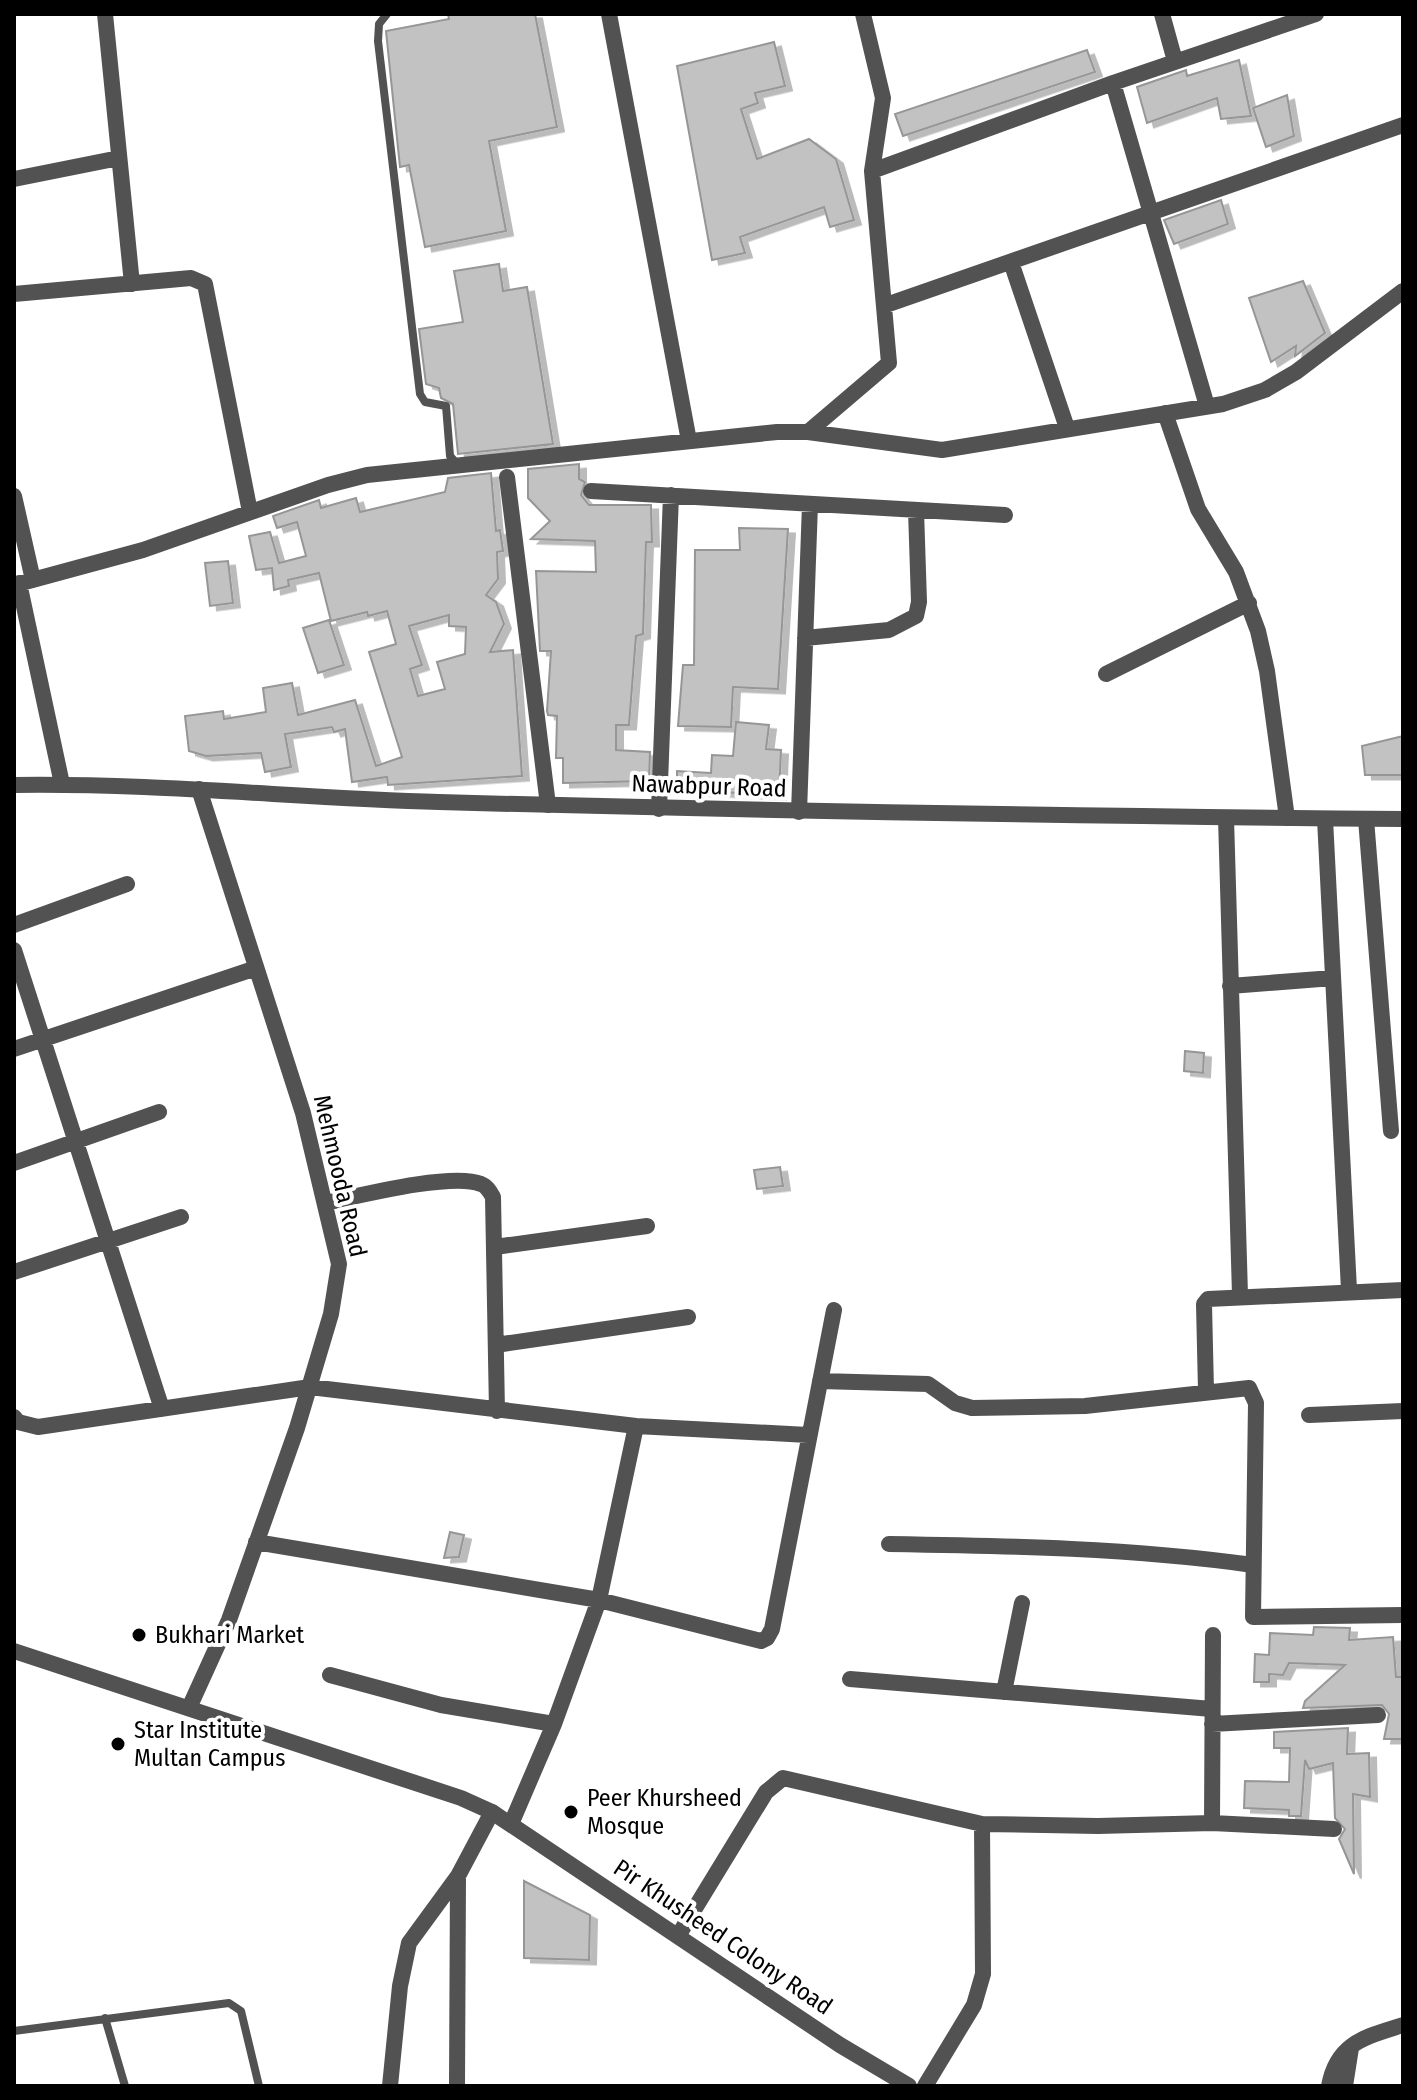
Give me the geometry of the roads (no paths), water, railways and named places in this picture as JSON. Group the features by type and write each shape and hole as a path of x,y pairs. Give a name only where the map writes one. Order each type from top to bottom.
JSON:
{"street":[{"path":"105,14 132,284"},
{"path":"609,14 689,441"},
{"path":"808,432 882,373 889,363 872,171 883,98 863,14"},
{"path":"1162,14 1175,61"},
{"path":"872,171 1306,16"},
{"path":"1113,83 1207,406"},
{"path":"886,305 1403,125"},
{"path":"14,179 119,158"},
{"path":"1011,262 1067,428"},
{"path":"14,294 191,278 205,284 250,512"},
{"path":"22,582 143,550 328,485 367,475 689,441 808,432 942,450 1207,406 1265,390 1296,372 1403,291"},
{"path":"1165,413 1198,509 1236,572 1249,603 1267,671 1287,818"},
{"path":"507,477 548,805"},
{"path":"591,491 1005,515"},
{"path":"659,809 671,495"},
{"path":"14,496 22,582 62,784"},
{"path":"799,812 810,504"},
{"path":"805,638 889,630 916,616 919,602 916,510"},
{"path":"1106,674 1249,603"},
{"name":"Nawabpur Road","path":"14,785 199,789 406,801 659,809 1403,819"},
{"name":"Mehmooda Road","path":"189,1708 229,1620 310,1387 339,1264 303,1113 199,789"},
{"path":"1226,818 1240,1295"},
{"path":"1325,819 1349,1290"},
{"path":"1366,819 1391,1131"},
{"path":"14,925 127,884"},
{"path":"14,950 162,1409"},
{"path":"14,1049 256,968"},
{"path":"1230,986 1333,978"},
{"path":"14,1163 159,1112"},
{"path":"325,1203 419,1185 480,1183 493,1197 497,1411"},
{"path":"14,1272 181,1217"},
{"path":"495,1247 647,1226"},
{"path":"1206,1391 1204,1304 1215,1296 1403,1290"},
{"path":"256,1542 599,1600 761,1641 772,1629 834,1310"},
{"path":"496,1345 688,1317"},
{"path":"820,1381 928,1384 955,1403 972,1408 1085,1406 1241,1388 1254,1393 1252,1614 1255,1618 1403,1615"},
{"path":"14,1417 38,1427 310,1387 636,1426 808,1435"},
{"path":"1309,1415 1403,1411"},
{"path":"511,1824 554,1724 599,1600 636,1426"},
{"path":"889,1544 1072,1546 1164,1553 1253,1565"},
{"path":"1004,1692 1022,1603"},
{"path":"1212,1823 1213,1635"},
{"name":"Pir Khusheed Colony Road","path":"14,1651 461,1798 492,1812 840,2045 909,2086"},
{"path":"330,1675 441,1705 554,1724"},
{"path":"850,1679 1004,1692 1212,1717 1378,1715"},
{"path":"678,1936 766,1792 783,1778 982,1824 1098,1826 1212,1823 1334,1829"},
{"path":"390,2086 400,1986 409,1943 458,1876 492,1812"},
{"path":"925,2086 974,2005 983,1974 982,1824"},
{"path":"457,2086 458,1876"},
{"path":"1329,2086 1340,2058 1352,2042 1403,2025"},
{"path":"1345,2086 1352,2042"}],"lane":[{"path":"387,14 379,24 378,41 420,394 425,402 446,406 450,456 458,465"},
{"path":"14,2031 229,2003 241,2011 259,2086"},
{"path":"105,2018 125,2086"}],"place":[{"name":"Bukhari Market","path":"139,1635"},
{"name":"Star Institute Multan Campus","path":"118,1744"},
{"name":"Peer Khursheed Mosque","path":"571,1812"}]}
